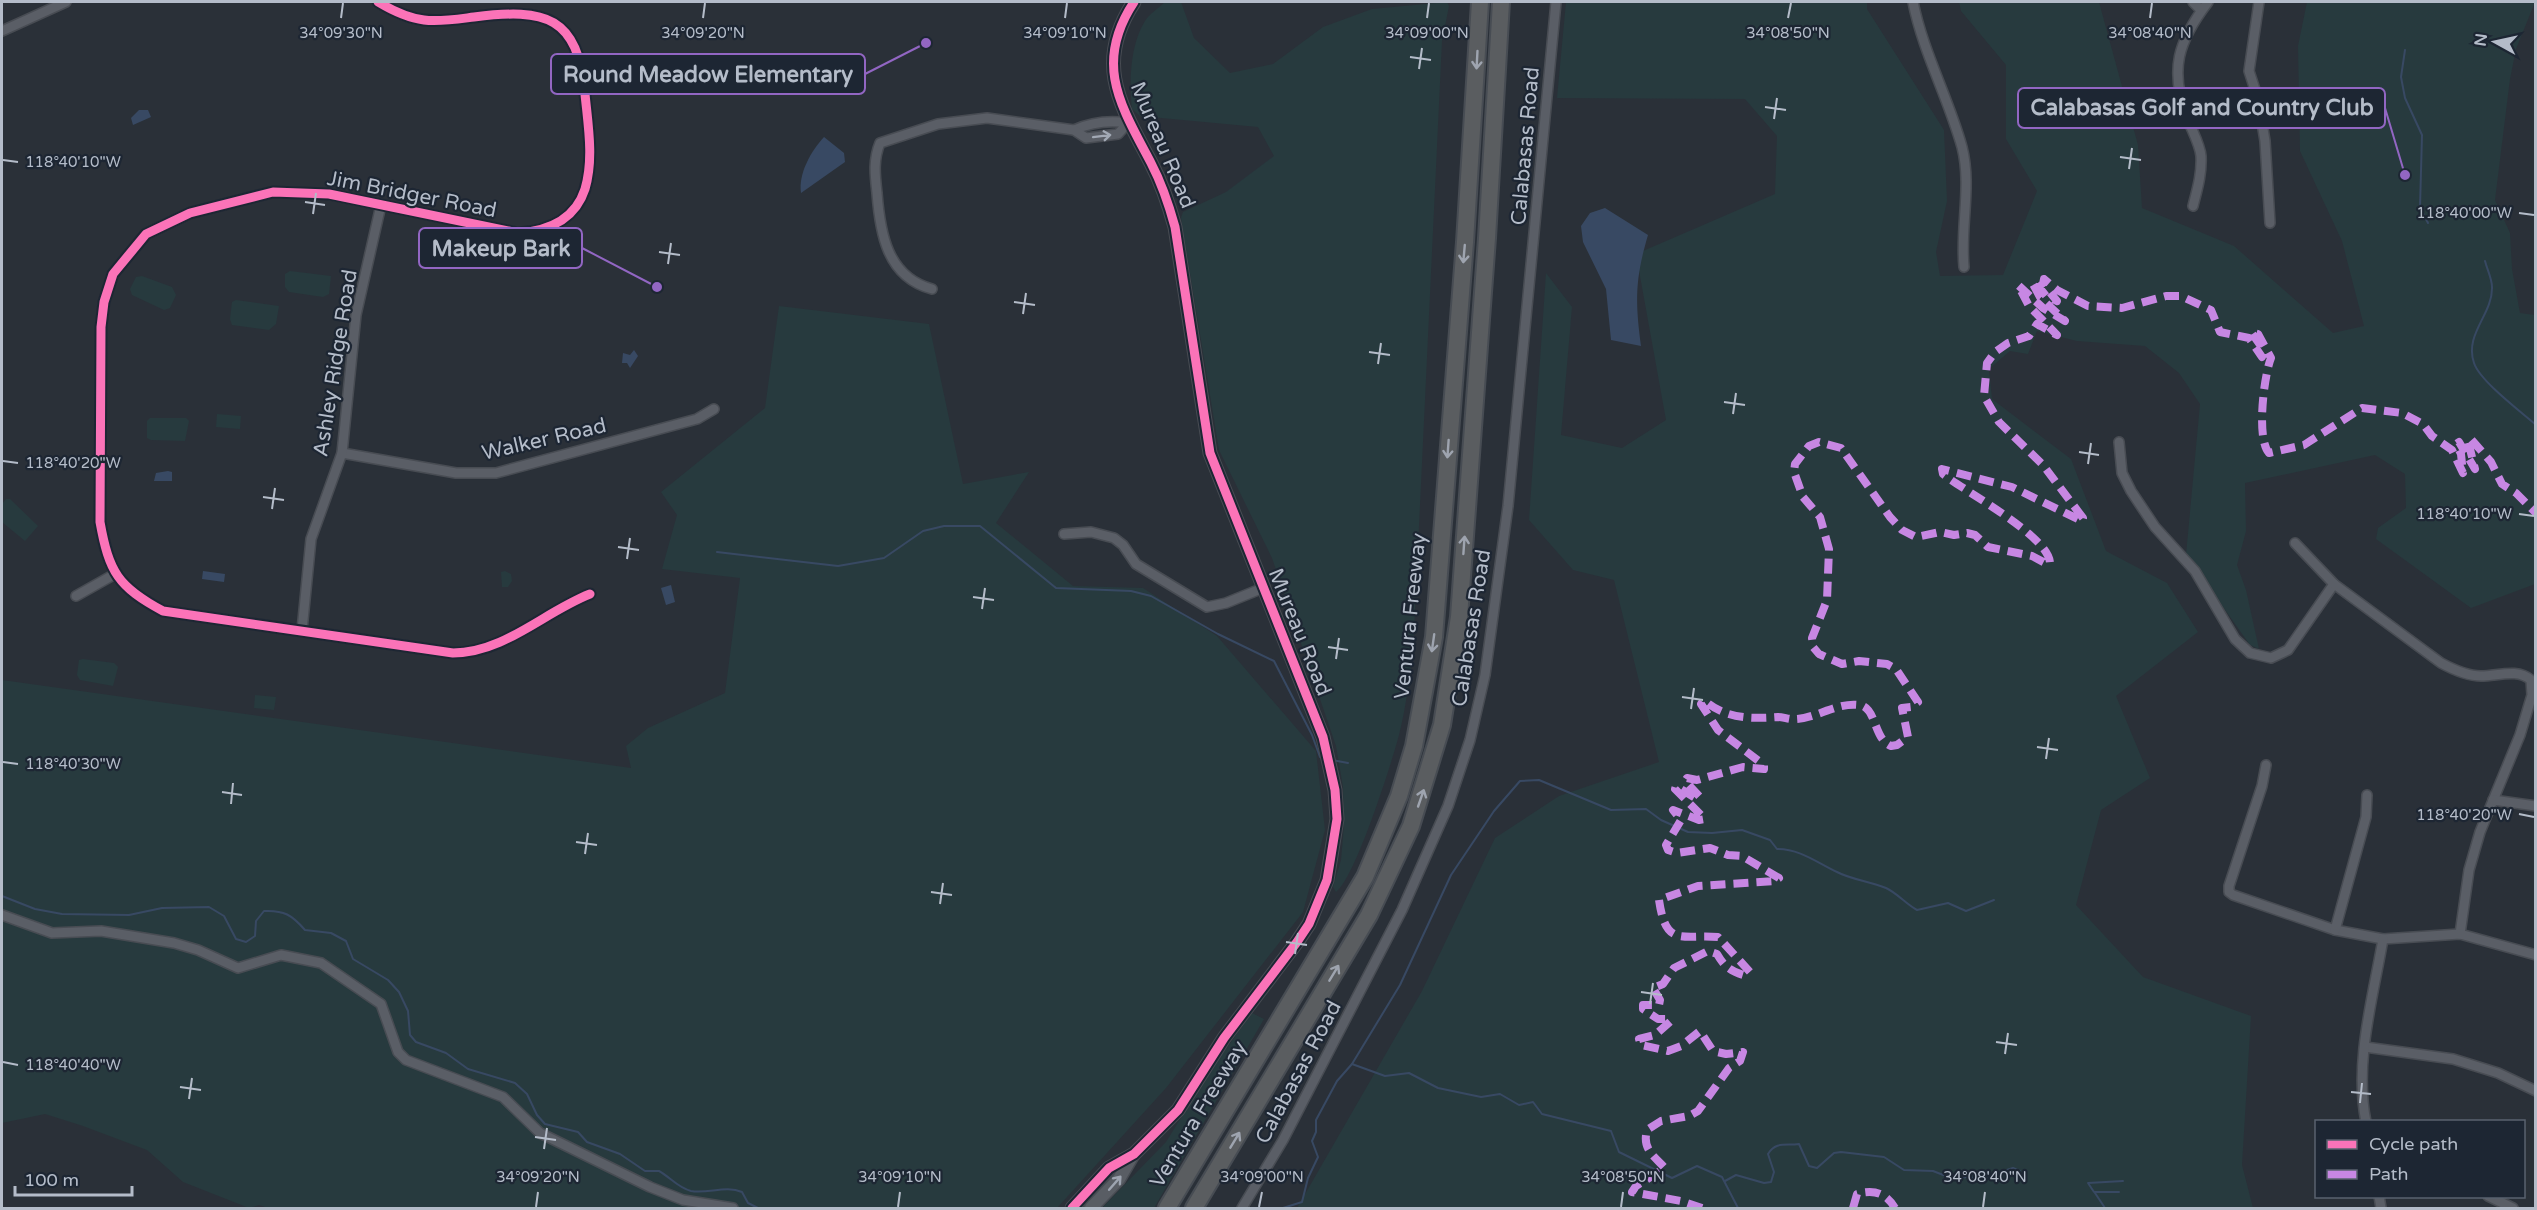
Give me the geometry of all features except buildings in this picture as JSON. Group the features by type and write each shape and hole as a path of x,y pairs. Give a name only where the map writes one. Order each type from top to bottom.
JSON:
{"highway":[{"name":"Ventura Freeway","path":"1167,1209 1365,877 1399,796 1414,746 1426,691 1434,637 1465,242 1480,2"},
{"path":"1194,1209 1369,915 1392,870 1427,782 1442,725 1459,617 1488,227 1501,2"}],"main road":[{"name":"Mureau Road","path":"1090,1209 1119,1179 1134,1154 1178,1110 1224,1038 1297,942 1319,902 1333,852 1337,819 1330,761 1308,699 1210,453 1175,227 1170,208 1119,101 1113,62 1118,34 1134,2"},
{"name":"Mureau Road","path":"1072,1209 1108,1168 1134,1154"}],"street":[{"path":"2,17 4,29 66,2"},
{"name":"Jim Bridger Road","path":"378,2 398,13 425,20 509,13 547,19 563,30 575,46 582,63 590,168 585,191 575,210 556,224 537,231 518,233 329,194 273,192 190,213 146,234 113,274 104,302 101,327 100,522 105,548 114,574 138,598 163,611 392,645 468,653 499,644 567,603 590,594"},
{"name":"Calabasas Road","path":"1242,1209 1283,1140 1402,910 1448,806 1470,740 1485,675 1506,527 1556,2"},
{"path":"1913,2 1919,35 1962,147 1967,179 1961,241 1964,267"},
{"path":"2193,2 2201,10"},
{"path":"2193,206 2200,178 2201,154 2179,97 2176,70 2183,40 2208,2"},
{"path":"2259,2 2249,70 2258,99 2267,153 2270,222"},
{"path":"932,290 918,286 885,250 879,223 874,157 880,143 938,124 987,118 1074,130 1086,138 1118,134 1128,123"},
{"path":"1074,130 1089,123 1114,121 1128,123"},
{"name":"Ashley Ridge Road","path":"302,630 313,525 334,481 342,453 356,315 381,205"},
{"name":"Walker Road","path":"342,453 456,473 496,472 696,419 714,409"},
{"path":"2119,442 2122,473 2131,491 2155,527 2195,571 2235,639 2250,653 2271,658 2288,650 2334,584"},
{"path":"1064,534 1091,532 1114,538 1123,545 1136,564 1208,607 1226,603 1263,588"},
{"path":"2295,543 2334,584 2441,663 2460,672 2480,676 2518,673 2531,680 2534,687 2480,832 2469,870 2460,934"},
{"path":"76,596 114,574"},
{"path":"2266,765 2262,786 2229,892 2335,930 2383,939 2460,934 2535,955"},
{"path":"2335,930 2366,817 2367,795"},
{"path":"2493,800 2535,806"},
{"path":"2,915 52,933 101,931 174,943 198,950 238,968 281,955 321,963 381,1004 398,1052 406,1060 503,1097 512,1102 540,1133 650,1187 684,1200 733,1209"},
{"path":"2366,1120 2362,1080 2365,1047 2383,939"},
{"path":"2365,1047 2453,1059 2498,1073 2535,1091"},
{"path":"2490,1198 2513,1209"}],"green space":[{"path":"1165,2 1181,2 1194,38 1230,73 1273,64 1323,27 1372,9 1447,2 1449,6 1442,41 1413,653 1404,715 1389,769 1353,866 1336,892 1333,887 1341,860 1344,825 1343,787 1336,746 1272,558 1219,450 1181,218 1183,212 1226,192 1274,156 1258,127 1140,116 1132,109 1131,75 1136,41 1147,18"},
{"path":"1566,2 1867,2 1867,9 1944,130 1947,201 1936,252 1940,276 2003,275 2037,191 2006,139 2006,65 1961,11 1959,2 2099,2 2138,145 2142,208 2234,246 2333,333 2364,326 2342,241 2300,151 2298,46 2307,2 2535,2 2516,49 2510,79 2495,200 2510,233 2512,269 2520,313 2535,315 2535,584 2471,608 2376,539 2378,528 2406,508 2405,474 2375,455 2245,483 2246,531 2237,565 2246,590 2259,649 2250,645 2186,555 2200,404 2179,373 2145,346 2077,341 2037,331 2028,354 2010,351 1989,369 1992,399 2071,459 2106,551 2167,583 2198,632 2116,696 2150,778 2101,810 2076,905 2143,977 2251,1016 2242,1165 2253,1208 1297,1208 1422,991 1495,838 1559,796 1659,762 1614,580 1573,570 1529,520 1546,273 1572,307 1561,435 1622,448 1666,420 1636,254 1775,194 1777,136 1745,99 1557,98"},
{"path":"290,271 331,276 329,294 323,297 289,292 285,287 285,274"},
{"path":"142,276 172,287 176,295 170,308 164,310 132,295 130,289 136,277"},
{"path":"236,300 279,306 276,324 269,330 232,325 230,319 232,302"},
{"path":"779,306 929,324 963,484 1029,472 996,523 1073,586 1143,588 1217,636 1316,751 1325,830 1303,912 1166,1088 1057,1208 268,1208 259,1205 249,1208 183,1182 147,1150 83,1126 45,1114 2,1123 2,680 631,768 626,746 648,728 725,693 740,578 662,569 677,515 661,492 765,408"},
{"path":"217,414 241,416 240,429 216,427"},
{"path":"150,418 186,418 189,421 185,441 147,438 147,421"},
{"path":"6,499 10,499 38,526 25,541 2,522 2,504"},
{"path":"501,572 511,574 512,581 508,587 502,587"},
{"path":"79,660 114,663 118,667 113,686 80,680 77,675"},
{"path":"255,695 276,697 274,710 254,708"},
{"path":"1252,1013 1264,1019 1154,1208 1102,1208 1166,1142 1212,1068"}],"water":[{"path":"139,110 148,110 151,117 133,125 131,118"},
{"path":"824,137 844,153 845,162 801,193 806,163"},
{"path":"1605,208 1648,235 1637,290 1641,346 1611,340 1606,289 1583,242 1581,226 1590,213"},
{"path":"634,350 638,356 630,368 627,363 622,363 623,353 630,355"},
{"path":"172,472 172,481 154,481 156,473"},
{"path":"203,571 225,574 224,582 202,579"},
{"path":"671,585 675,602 666,605 661,588"}],"waterway":[{"path":"2405,50 2401,77 2405,98 2422,135 2420,207 2428,223"},
{"path":"2485,261 2492,284 2491,297 2473,343 2474,363 2492,387 2536,425"},
{"path":"717,552 838,566 884,558 923,531 944,526 980,526 1056,588 1131,591 1151,596 1218,634 1274,661 1312,735 1320,757 1324,758"},
{"path":"1332,760 1348,763"},
{"path":"1283,1208 1302,1202 1308,1178 1318,1157 1312,1141 1316,1132 1316,1120 1337,1081 1352,1064 1400,985 1451,875 1494,811 1520,781 1539,780 1611,810 1646,809 1661,820 1688,832 1712,833 1742,830 1770,840 1777,849 1793,851 1843,875 1886,888 1917,910 1948,903 1966,911 1994,900"},
{"path":"2,896 35,909 62,914 129,915 162,908 209,907 224,916 236,939 246,942 255,936 256,921 264,911 277,911 287,915 305,930 331,933 346,941 353,959 388,980 399,992 408,1011 410,1035 416,1042 446,1053 468,1069 515,1083 527,1094 537,1115 545,1124 578,1132 587,1142 620,1154 645,1171 659,1171 686,1190 697,1192 736,1190 742,1192 748,1203 758,1208"},
{"path":"1352,1064 1385,1076 1409,1073 1438,1088 1481,1097 1500,1094 1519,1105 1533,1102 1542,1114 1611,1131 1619,1152 1672,1178 1697,1166 1722,1177 1738,1208"},
{"path":"1725,1181 1736,1175 1764,1183 1771,1182 1774,1172 1768,1154 1774,1147 1799,1144 1809,1166 1817,1168 1834,1153 1841,1152 1884,1157 1904,1170 1933,1171 1951,1178 1979,1179 2013,1168 2020,1171"},
{"path":"2119,1192 2094,1192 2088,1183 2123,1181"},
{"path":"2095,1193 2105,1208"},
{"path":"764,1208 787,1208"}],"marked path":[{"path":"1702,1208 1681,1201 1632,1192 1636,1186 1665,1168 1647,1147 1647,1130 1661,1121 1689,1116 1698,1111 1729,1068 1740,1061 1743,1052 1726,1054 1713,1051 1700,1031 1681,1046 1668,1051 1641,1045 1639,1039 1655,1035 1671,1021 1658,1019 1643,1009 1643,1005 1659,1005 1660,1000 1653,988 1663,984 1674,968 1708,951 1717,954 1734,972 1743,975 1750,972 1718,937 1685,937 1671,932 1666,926 1659,900 1698,886 1774,881 1779,878 1742,856 1728,855 1710,848 1677,853 1668,850 1666,845 1681,820 1673,810 1699,820 1705,819 1675,789 1676,786 1697,799 1700,797 1685,781 1687,778 1697,780 1743,767 1764,769 1764,765 1718,730 1701,704 1704,700 1721,711 1739,716 1794,719 1843,706 1859,705 1869,711 1881,737 1891,746 1897,745 1908,737 1902,708 1911,707 1918,702 1896,669 1887,664 1859,661 1842,664 1819,654 1813,647 1812,638 1827,600 1829,549 1820,517 1803,497 1794,472 1795,464 1809,446 1819,442 1841,448 1890,517 1902,530 1916,537 1940,532 1954,535 1967,533 1975,535 1988,547 2032,556 2047,564 2050,563 2046,552 2036,540 2021,527 1943,474 1942,469 2012,487 2082,521 2083,518 2043,465 1999,422 1984,396 1987,363 1995,352 2008,343 2029,336 2037,324 2057,335 2029,306 2018,285 2043,308 2065,321 2040,297 2033,284 2034,281 2046,296 2057,301 2043,284 2044,279 2057,290 2088,306 2122,308 2166,296 2181,296 2211,310 2220,332 2249,338 2262,357 2263,349 2251,332 2258,334 2271,358 2262,407 2263,435 2269,453 2304,445 2362,408 2402,413 2423,424 2432,436 2452,450 2463,473 2461,454 2456,444 2459,442 2475,469 2468,441 2470,438 2491,462 2502,484 2516,493 2536,513"},
{"path":"1853,1208 1857,1194 1869,1192 1884,1196 1895,1208"}],"cycle path":[{"path":"378,2 400,14 424,20 521,14 539,17 554,23 566,33 575,48 581,68 589,130 588,178 580,200 574,209 559,222 539,230 518,233 329,194 273,192 190,213 146,234 113,274 104,302 101,327 100,522 107,554 118,576 126,585 135,594 163,611 453,653 472,651 507,639 590,594"},
{"path":"1072,1208 1109,1168 1134,1154 1178,1110 1224,1038 1297,942 1309,924 1327,880 1337,819 1335,790 1323,737 1210,453 1175,227 1162,187 1130,123 1116,84 1113,65 1115,45 1122,24 1134,2"}],"place":[{"name":"Round Meadow Elementary","path":"926,43"},
{"name":"Calabasas Golf and Country Club","path":"2405,175"},
{"name":"Makeup Bark","path":"657,287"}]}
